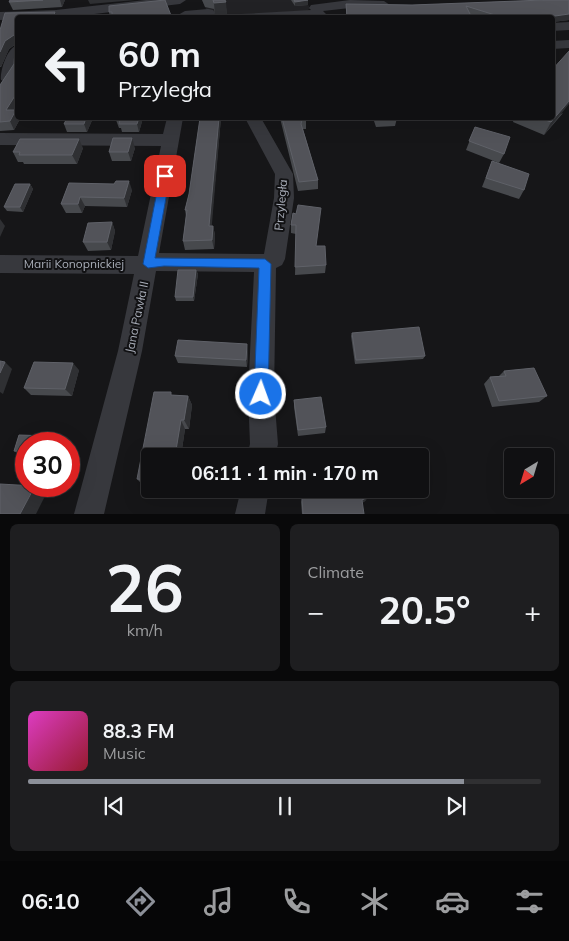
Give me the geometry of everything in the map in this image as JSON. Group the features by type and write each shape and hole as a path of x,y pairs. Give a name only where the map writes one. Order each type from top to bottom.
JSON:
{"street":[{"path":"32,15 39,0"},
{"path":"40,15 180,0 185,15"},
{"path":"270,15 350,4 394,5"},
{"path":"193,15 208,13"},
{"path":"0,16 15,16"},
{"path":"555,27 569,26"},
{"path":"555,45 569,44"},
{"path":"8,77 15,57"},
{"name":"Jana Pawła II","path":"89,514 120,396 176,120"},
{"name":"Przyległa","path":"254,120 284,174 284,198 274,259 265,264 261,394 263,448"},
{"path":"0,139 171,140"},
{"path":"148,264 164,261 265,264"},
{"name":"Marii Konopnickiej","path":"0,264 148,264"},
{"path":"250,514 253,498"}],"shaded area":[{"path":"202,0 305,0 310,8 307,11 209,15"}],"building":[{"path":"10,0 43,0 9,2"},
{"path":"165,0 171,15 112,15 112,12 109,12 109,6"},
{"path":"213,0 225,0 226,2 214,3"},
{"path":"569,0 569,14 555,16 495,15 466,6 470,15 347,15 346,4 412,5"},
{"path":"55,12 54,15 15,15 15,36 5,41 0,52 0,30 5,13"},
{"path":"15,50 15,96 6,110 15,110 15,112 10,121 0,122 0,85 14,64"},
{"path":"569,51 569,101 555,117 555,67"},
{"path":"66,120 85,120 84,124 64,124"},
{"path":"120,120 138,120 137,124 119,124"},
{"path":"200,120 219,120 209,226 213,226 212,240 183,241 187,210 185,210"},
{"path":"283,120 302,120 301,124 318,180 299,182"},
{"path":"475,127 510,137 504,154 469,141"},
{"path":"113,138 132,138 128,152 109,152"},
{"path":"20,139 79,139 72,155 19,155 20,152 13,152"},
{"path":"492,161 529,174 524,190 486,178"},
{"path":"116,181 129,181 124,198 80,197 78,204 61,204 69,183 114,184"},
{"path":"15,184 30,184 20,207 4,207"},
{"path":"298,205 321,208 316,246 325,246 326,265 295,267 296,225 291,225 293,213 296,214"},
{"path":"112,222 107,242 83,242 88,223"},
{"path":"178,270 196,270 193,297 175,297"},
{"path":"419,327 425,356 356,360 352,333"},
{"path":"178,340 247,344 246,360 175,356"},
{"path":"0,361 5,362 0,373"},
{"path":"34,362 73,363 65,389 24,388"},
{"path":"534,368 547,396 499,401 490,377 506,376 504,371"},
{"path":"154,392 171,392 171,395 188,396 184,420 181,420 176,448 143,448"},
{"path":"321,397 326,427 298,430 294,400"},
{"path":"141,459 141,479 137,479"},
{"path":"0,484 15,485 15,497 29,497 20,514 0,514"},
{"path":"302,498 366,498 362,500 364,514 303,514"}],"route":[{"path":"165,176 148,264 164,261 265,264 261,394"}]}
